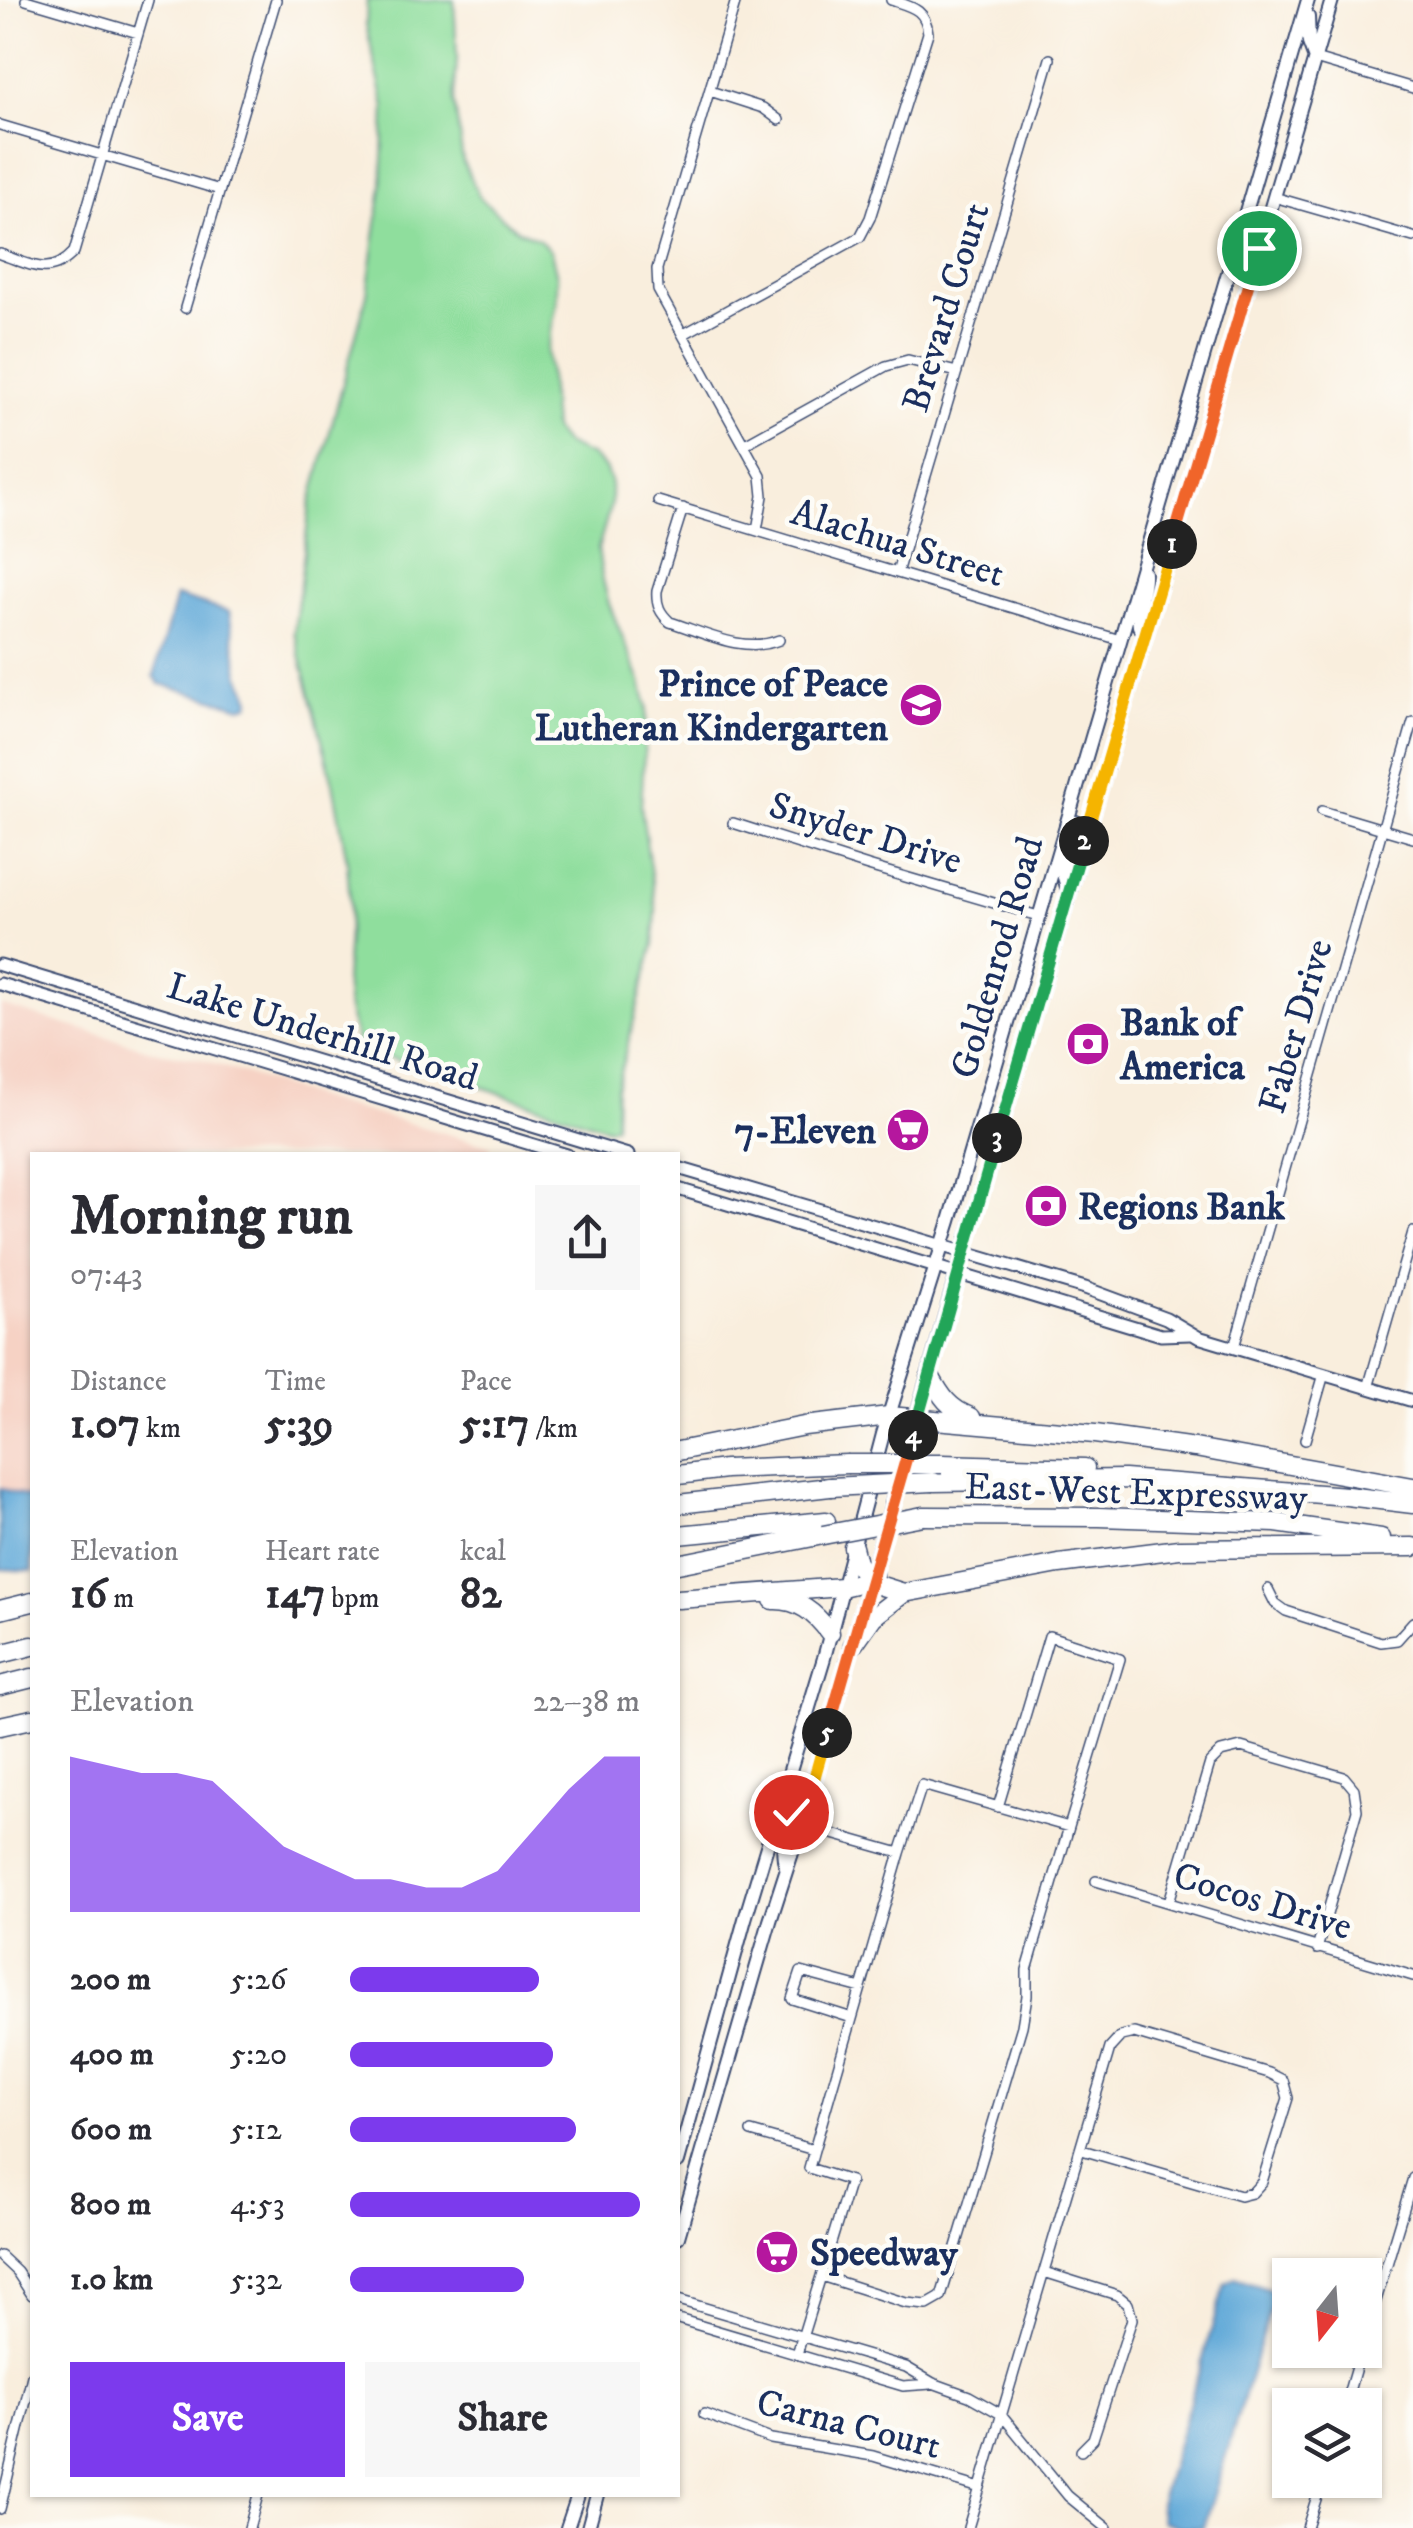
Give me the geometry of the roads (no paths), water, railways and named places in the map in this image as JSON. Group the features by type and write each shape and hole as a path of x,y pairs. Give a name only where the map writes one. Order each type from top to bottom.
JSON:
{"highway":[{"path":"930,1376 952,1408 986,1423"},
{"path":"680,1450 804,1426 888,1416 986,1423 1195,1448 1413,1486"},
{"path":"680,1476 725,1469 847,1464 938,1473"},
{"name":"East-West Expressway","path":"680,1504 938,1473 1124,1478 1413,1504"},
{"name":"East-West Expressway","path":"680,1536 824,1528 923,1516 1099,1516 1276,1523 1413,1545"},
{"path":"680,1564 824,1528"},
{"path":"853,1645 873,1617 904,1593 1059,1564 1179,1548 1413,1545"},
{"path":"853,1547 871,1578 904,1593"},
{"path":"680,1599 842,1587 871,1578"},
{"path":"680,1607 785,1599 816,1614 830,1632"},
{"path":"0,1610 30,1602"},
{"path":"0,1688 30,1679"},
{"path":"0,1688 30,1690"},
{"path":"0,1726 30,1718"}],"main road":[{"path":"1308,0 1308,30 1315,59"},
{"name":"Goldenrod Road","path":"680,2155 888,1416 936,1267 1308,0"},
{"name":"Goldenrod Road","path":"680,2230 801,1825 963,1251 1332,0"},
{"path":"1287,72 1297,87 1296,124"},
{"path":"1144,561 1145,588 1137,616 1139,626 1146,632"},
{"path":"1120,640 1128,664 1122,682 1124,707"},
{"path":"1069,893 1062,870 1077,819 1070,812"},
{"path":"1038,916 1048,937 1042,957 1044,980"},
{"path":"788,1780 791,1812 801,1825"},
{"path":"777,1817 783,1827 782,1857 786,1868"},
{"path":"567,2528 577,2497"},
{"path":"588,2528 596,2497"}],"street":[{"path":"26,0 138,33"},
{"path":"0,254 49,269 62,264 74,252 148,0"},
{"path":"185,308 276,0"},
{"path":"736,0 657,269 658,290 760,476 763,496 756,530"},
{"path":"684,334 860,237 870,218 928,33 927,19 918,8 892,0"},
{"path":"1315,59 1413,88"},
{"name":"Brevard Court","path":"897,573 1050,60"},
{"path":"710,91 763,108 779,120"},
{"path":"0,124 220,190"},
{"path":"1274,197 1413,238"},
{"path":"745,444 886,366 908,360 957,372"},
{"name":"Alachua Street","path":"658,501 1120,640"},
{"path":"683,508 657,592 656,602 662,614 670,622 748,646 764,646 779,640"},
{"name":"Faber Drive","path":"1234,1347 1413,722"},
{"path":"1322,811 1413,838"},
{"name":"Snyder Drive","path":"733,822 1038,916"},
{"name":"Lake Underhill Road","path":"2,966 618,1152"},
{"name":"Lake Underhill Road","path":"0,984 557,1152"},
{"path":"100,1014 146,1009"},
{"path":"408,1107 421,1092"},
{"path":"421,1092 423,1112"},
{"path":"680,1169 1126,1302 1166,1318 1190,1334"},
{"path":"680,1190 1161,1334 1190,1334 1413,1401"},
{"path":"1368,1388 1413,1232"},
{"path":"1305,1440 1324,1374"},
{"path":"1268,1589 1275,1603 1286,1611 1381,1642 1397,1640 1413,1622"},
{"path":"821,2276 906,2303 927,2305 941,2297 1022,2026 1026,1970 1120,1658 1049,1636 998,1807"},
{"path":"1169,1902 1210,1763 1221,1752 1240,1747 1344,1776 1354,1789 1357,1810 1318,1949"},
{"path":"798,2354 850,2181 809,2168 922,1785 1068,1827"},
{"path":"801,1825 900,1852"},
{"name":"Cocos Drive","path":"1096,1881 1413,1976"},
{"path":"852,2018 792,1999 800,1972 861,1988"},
{"path":"968,2528 1110,2048 1121,2036 1134,2033 1283,2080 1288,2098 1262,2182 1252,2194 1240,2196 1082,2150"},
{"path":"751,2132 814,2150"},
{"path":"1382,2281 1413,2178"},
{"path":"0,2256 30,2292"},
{"path":"1044,2272 1117,2295 1128,2304 1132,2319 1093,2439 1081,2451"},
{"path":"680,2301 906,2367 934,2383 970,2396 1000,2414 1068,2496 1105,2528"},
{"path":"680,2320 903,2386 934,2383"},
{"path":"0,2509 30,2384"},
{"name":"Carna Court","path":"704,2414 771,2440 873,2456 980,2488"},
{"path":"248,2528 257,2497"},
{"path":"1308,2528 1317,2498"}],"water":[{"path":"176,596 229,612 239,673 251,699 249,705 241,707 160,684 154,676"},
{"path":"0,1488 30,1498 30,1571 0,1569"},
{"path":"1235,2278 1270,2290 1272,2303 1204,2527 1182,2528 1162,2521 1159,2504 1225,2284"}],"place":[{"name":"Prince of Peace Lutheran Kindergarten","path":"921,705"},
{"name":"Bank of America","path":"1088,1044"},
{"name":"7-Eleven","path":"908,1130"},
{"name":"Regions Bank","path":"1046,1206"},
{"name":"Speedway","path":"777,2252"}]}
